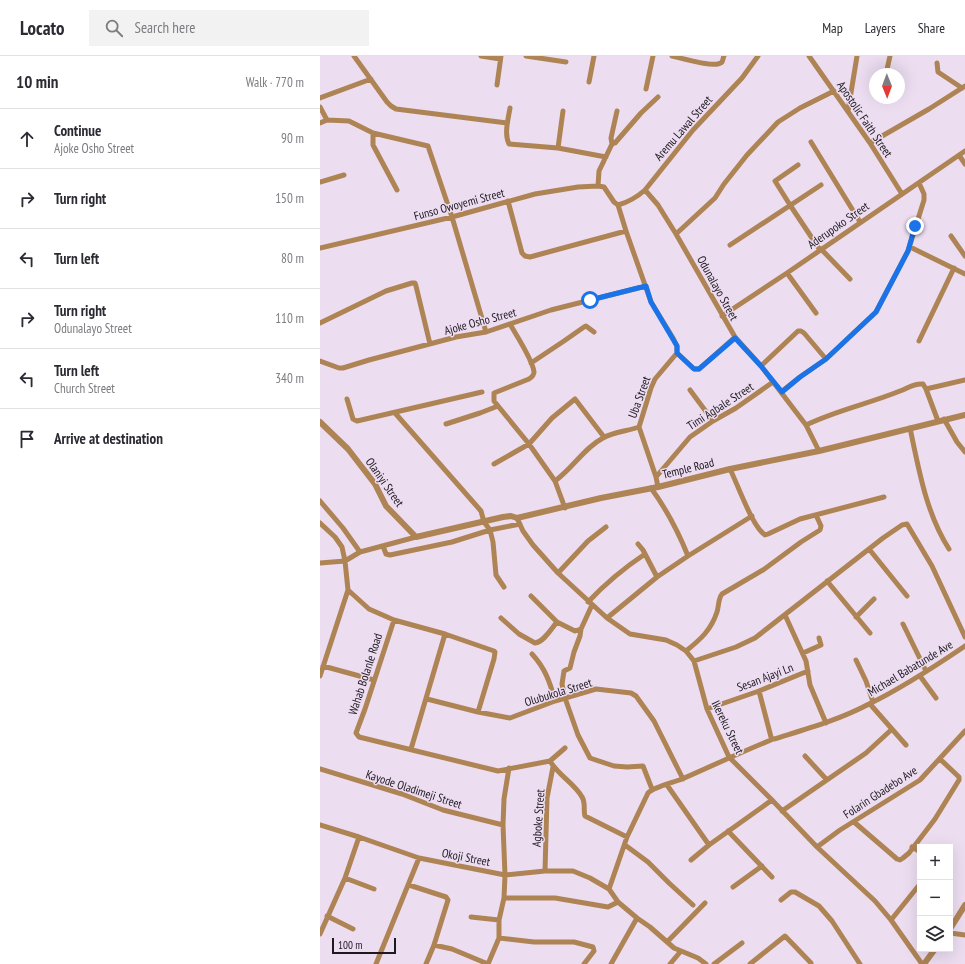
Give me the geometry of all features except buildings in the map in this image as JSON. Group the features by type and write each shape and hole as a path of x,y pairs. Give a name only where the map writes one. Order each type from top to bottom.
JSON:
{"street":[{"path":"354,56 391,106 396,109 507,123"},
{"path":"481,56 500,57 497,85"},
{"path":"526,56 566,62"},
{"path":"589,82 594,56"},
{"path":"646,89 653,56"},
{"path":"672,56 710,65 722,62 724,56"},
{"name":"Aremu Lawal Street","path":"618,205 628,203 645,190 693,130 742,78 758,56"},
{"name":"Apostolic Faith Street","path":"809,56 870,143 902,194"},
{"path":"848,111 857,56"},
{"path":"887,68 890,56"},
{"path":"870,143 964,87 938,72 937,63"},
{"path":"320,98 371,80"},
{"path":"676,234 715,198 747,155 778,122 800,108 834,91"},
{"path":"658,97 641,113 615,143 612,144 599,171 601,186 618,205 651,302 677,346 677,353 694,369 699,369 735,338"},
{"path":"320,107 327,120"},
{"path":"510,108 507,123 507,140 510,144 514,146 558,148 606,157"},
{"path":"558,148 563,111"},
{"path":"612,144 610,138 616,111"},
{"path":"320,123 327,120 349,120 373,133 428,146 452,217 486,332"},
{"path":"373,133 373,145 397,190"},
{"path":"811,142 860,222"},
{"name":"Aderupoko Street","path":"722,316 965,151"},
{"path":"959,155 965,164"},
{"path":"798,165 775,181 820,250 850,279"},
{"path":"320,182 344,176"},
{"path":"782,392 800,377 826,359 876,312 910,247 924,200 924,194 919,183"},
{"path":"730,245 821,185"},
{"name":"Funso Owoyemi Street","path":"320,248 452,217 535,194 578,187 601,186"},
{"name":"Odunalayo Street","path":"645,190 658,205 676,234 735,338 761,366 782,392 806,425 819,451"},
{"path":"508,201 522,253 525,256 530,257 626,231"},
{"path":"951,236 965,256"},
{"path":"910,247 965,274"},
{"path":"919,341 954,268"},
{"path":"787,273 816,313"},
{"path":"320,322 386,291 415,283 430,344"},
{"name":"Ajoke Osho Street","path":"320,361 343,368 430,344 486,332 551,310 646,286"},
{"path":"510,324 531,363 534,373 532,377 494,393 494,401 529,444 555,481 565,508"},
{"path":"531,363 564,342 584,326 594,332"},
{"path":"761,366 798,331 804,333 826,359"},
{"name":"Uba Street","path":"656,477 639,427 655,379 677,353"},
{"path":"926,389 965,380"},
{"name":"Timi Agbale Street","path":"656,477 690,438 713,421 736,408 773,382"},
{"path":"806,425 827,415 900,392 918,384 923,384 941,420 965,452"},
{"path":"690,390 713,421"},
{"path":"347,398 353,419 355,421 482,392"},
{"path":"494,464 529,444 552,418 575,399 604,437"},
{"path":"446,424 498,406"},
{"path":"395,413 481,511 484,522 490,530 493,542 496,575 504,587"},
{"name":"Temple Road","path":"416,537 503,517 511,516 518,521 601,498 658,487 730,469 819,451 965,415"},
{"name":"Olaniyi Street","path":"320,422 348,449 375,484 386,506 416,537"},
{"path":"555,481 584,452 604,437 639,427"},
{"path":"910,428 930,510 941,537 949,549"},
{"path":"730,469 756,524 765,535 800,519 884,497"},
{"path":"656,477 658,487"},
{"path":"651,488 664,505 679,532 688,556"},
{"path":"320,501 343,528 360,552"},
{"path":"686,651 708,631 716,614 722,594 763,570 820,530 816,515"},
{"path":"607,618 657,577 752,516"},
{"path":"383,546 386,554 390,555 452,542 518,521"},
{"name":"Ikereku Street","path":"518,521 533,545 558,573 607,618 630,634 666,640 686,651 694,661 707,709 729,757 817,847 875,901 891,920 923,964"},
{"path":"320,523 335,537 342,548 347,560 348,590 320,676"},
{"path":"694,661 736,647 755,638 883,538 906,524 932,566 965,637"},
{"path":"558,573 588,541 606,526"},
{"path":"320,563 347,560 360,552 416,537"},
{"path":"638,544 657,577"},
{"path":"869,549 907,596"},
{"path":"560,699 564,672 570,668 590,603 599,590 645,554"},
{"path":"828,581 870,633"},
{"path":"348,590 369,609 394,620 445,634 495,652 478,712 427,699"},
{"path":"530,596 557,622 575,631 581,629"},
{"path":"856,616 874,599"},
{"path":"785,615 803,653 806,661 810,685 826,722"},
{"path":"501,618 519,634 535,643 540,642 557,622"},
{"name":"Wahab Bolanle Road","path":"394,620 356,733 359,737 386,745 411,749"},
{"path":"903,624 926,672"},
{"path":"445,634 411,749 498,771 550,761 565,748"},
{"path":"803,653 821,644 819,638"},
{"name":"Michael Babatunde Ave","path":"652,789 683,779 729,757 772,739 826,722 871,703 920,676 965,646"},
{"path":"532,654 541,664 590,758 614,766 643,766 652,789 648,793 627,838 609,890 618,902 674,948 706,964"},
{"path":"856,660 866,681 871,703 906,745"},
{"path":"323,666 374,680"},
{"name":"Sesan Ajayi Ln","path":"707,709 760,691 808,671"},
{"path":"920,676 936,698"},
{"name":"Olubukola Street","path":"478,712 510,718 560,699 596,689 624,691 636,696 654,721 683,779"},
{"path":"760,691 772,739"},
{"path":"782,811 866,753 892,730"},
{"name":"Folarin Gbadebo Ave","path":"817,847 920,780 965,731"},
{"path":"805,756 827,780"},
{"path":"854,822 898,859 900,860 903,858 909,853 912,847 935,819 959,780 959,777 940,759"},
{"path":"550,761 553,767 581,795 584,803 585,816 627,838"},
{"name":"Agboke Street","path":"545,871 547,798 553,767"},
{"path":"434,945 452,949 488,964 497,946 499,938 499,920 504,898 504,799 509,768"},
{"name":"Kayode Oladimeji Street","path":"320,769 402,794 443,810 503,826"},
{"path":"667,785 709,845"},
{"path":"691,860 709,845 772,800"},
{"name":"Okoji Street","path":"320,825 419,858 505,875 545,871 574,871 590,878 609,890"},
{"path":"728,831 772,877"},
{"path":"320,934 345,878 359,837"},
{"path":"625,845 648,862 694,905"},
{"path":"912,847 917,850"},
{"path":"376,964 419,858"},
{"path":"733,887 762,866"},
{"path":"345,878 374,890"},
{"path":"409,885 446,897 448,900 434,945 426,964"},
{"path":"891,920 917,888"},
{"path":"781,900 791,892 795,892 819,906 832,922 860,964"},
{"path":"504,898 555,898 608,907 618,902"},
{"path":"667,942 705,903"},
{"path":"953,924 965,905"},
{"path":"327,916 352,929"},
{"path":"471,917 499,920"},
{"path":"611,964 637,918"},
{"path":"953,933 965,935"},
{"path":"750,964 767,952 784,936 787,936 810,963"},
{"path":"499,938 534,942 574,942 594,947 594,951 584,964"},
{"path":"714,964 742,943"},
{"path":"670,964 682,951"},
{"path":"923,964 933,952"}],"route":[{"path":"590,300 646,286 651,302 677,346 677,353 694,369 699,369 735,338 761,366 782,392 800,377 826,359 876,312 908,251 915,226"}]}
